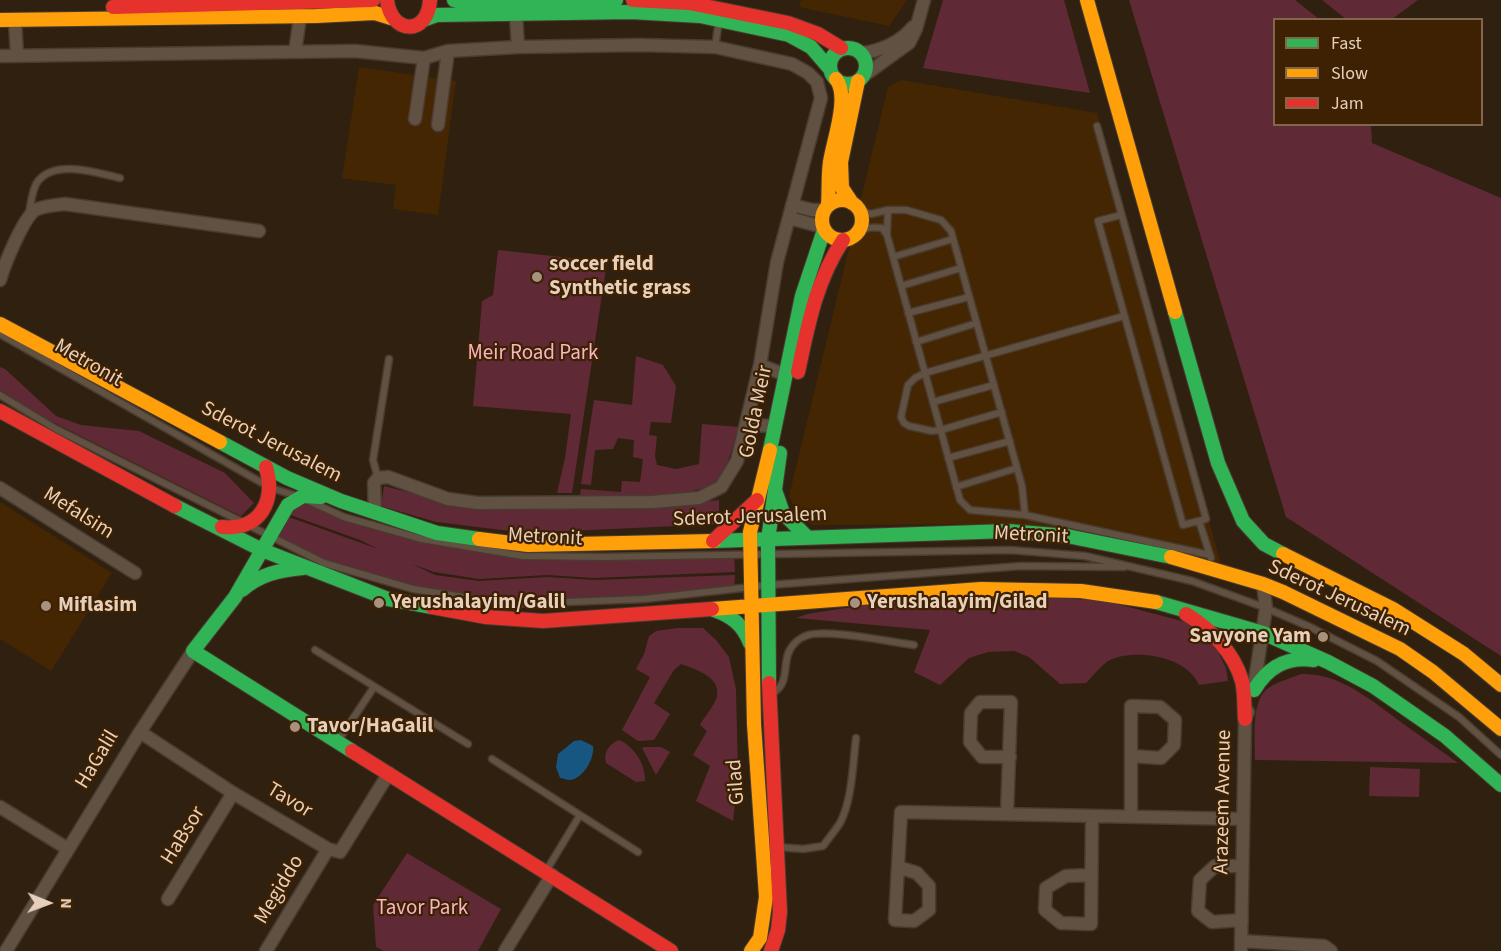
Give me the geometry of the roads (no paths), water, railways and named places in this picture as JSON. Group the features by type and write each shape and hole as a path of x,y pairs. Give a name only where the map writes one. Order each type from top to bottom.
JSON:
{"street":[{"path":"0,9 373,0"},
{"path":"387,0 386,7 391,18"},
{"path":"426,19 430,13 430,0"},
{"path":"454,0 461,2 616,0"},
{"path":"633,0 688,3 765,18 809,30 841,48 853,48 862,53 866,68 860,79 841,162 842,188 856,207 862,222 853,237 843,240 833,238 824,229 789,218"},
{"path":"833,74 850,84 909,43 924,0"},
{"path":"1087,0 1218,463 1243,521 1264,544 1393,609 1464,654 1501,685"},
{"path":"0,20 375,13 408,27 437,15 669,13 789,35 811,47 840,84 841,112 830,163 826,207 822,217 824,229"},
{"path":"516,15 518,47"},
{"path":"295,52 300,16"},
{"path":"862,53 877,50 907,34 919,19"},
{"path":"15,21 17,55"},
{"path":"0,56 355,51 424,58 448,51 518,47 639,45 715,47 792,64 808,73 817,82 822,98 777,262 760,365 746,425 737,461 721,487 699,498 606,504 478,503 448,499 388,477 378,477 374,483 375,512"},
{"path":"833,74 832,57 841,48"},
{"path":"438,125 448,51"},
{"path":"415,119 424,58"},
{"path":"792,205 812,210 841,200 856,207"},
{"path":"1,275 27,220 35,210 65,204 260,231"},
{"name":"Golda Meir","path":"750,606 750,547 757,500 802,296 824,229"},
{"name":"Golda Meir","path":"769,604 768,547 781,447 820,280 843,240"},
{"name":"Sderot Jerusalem","path":"0,324 267,467 341,501 437,533 528,545 713,541 750,547 768,547 807,537 1008,531 1067,536 1170,557 1263,584 1400,650 1433,672 1501,729"},
{"path":"760,365 786,375"},
{"path":"0,411 119,477 262,550 388,599 486,617 543,621 589,620 805,601 981,589 1081,591 1164,603 1263,633 1328,662 1373,686 1445,736 1501,785"},
{"path":"746,425 775,426"},
{"path":"213,525 238,528 249,525 264,510 271,488 271,477 267,467"},
{"name":"Mefalsim","path":"0,488 135,573"},
{"path":"774,488 783,513 807,537"},
{"path":"297,496 306,495 341,501"},
{"name":"HaGalil","path":"235,597 288,505 297,496"},
{"path":"713,541 757,500"},
{"name":"HaGalil","path":"6,951 140,732 193,651 235,597 248,584 261,576 272,572 306,568"},
{"name":"Arazeem Avenue","path":"1241,946 1245,719 1251,708 1263,633 1266,608 1263,584"},
{"path":"769,640 782,616 805,601"},
{"path":"1164,603 1196,620 1233,661 1242,682 1245,719"},
{"name":"Gilad","path":"769,604 769,695 780,912 778,930 771,951"},
{"name":"Gilad","path":"750,606 756,760 766,897 760,938 751,951"},
{"path":"712,609 739,623 751,647"},
{"path":"193,651 671,951"},
{"path":"1254,690 1260,679 1284,661 1294,657 1328,662"},
{"path":"1007,814 1010,757 1011,702 980,702 970,713 970,742 982,757 1010,757"},
{"path":"1131,756 1161,758 1174,745 1175,720 1161,707 1131,706 1131,756 1131,816"},
{"name":"Tavor","path":"140,732 233,793 328,849"},
{"path":"328,849 340,852 389,773"},
{"name":"HaBsor","path":"168,899 233,793"},
{"path":"0,807 68,849"},
{"path":"898,867 917,873 929,886 929,910 914,921 895,920 901,812 1243,819"},
{"path":"1091,875 1066,876 1046,888 1045,910 1062,923 1091,924 1092,816"},
{"name":"Megiddo","path":"266,951 328,849"},
{"path":"1242,866 1215,866 1200,880 1198,911 1212,922 1242,920"},
{"path":"505,951 549,873"},
{"path":"1241,946 1324,946 1332,951"}],"lane":[{"path":"715,47 719,21"},
{"path":"1097,126 1206,519 1183,525 1098,221 1121,215"},
{"path":"27,220 37,182 47,173 60,170 80,170 120,178"},
{"path":"856,207 871,214 888,210 906,210 941,220 951,231 1024,494 1025,515"},
{"path":"888,210 887,235 960,500 970,510 1025,515 1210,555"},
{"path":"857,233 865,228 874,227 882,228 887,235"},
{"path":"893,257 953,239"},
{"path":"901,286 961,268"},
{"path":"908,313 969,297"},
{"path":"1002,412 932,431 909,426 901,417 908,385 925,373 1124,316"},
{"path":"916,342 977,323"},
{"name":"Metronit","path":"0,334 271,488 297,496 344,517 422,539 523,556 604,557 750,547"},
{"path":"378,477 372,460 389,359"},
{"path":"933,402 994,385"},
{"name":"Metronit","path":"0,395 56,429 324,563 413,589 512,604 644,599 769,585 1020,566 1137,568"},
{"path":"948,458 1010,441"},
{"path":"956,487 1017,468"},
{"path":"1199,521 1214,570"},
{"name":"Metronit","path":"768,547 1010,550 1085,556 1192,581 1310,627 1377,661 1459,717 1501,755"},
{"path":"769,695 779,690 782,685 786,675 789,652 794,644 809,634 839,635 914,645"},
{"path":"315,650 468,744"},
{"path":"338,741 374,687"},
{"path":"777,847 802,849 823,846 841,822 846,807 856,738"},
{"path":"492,759 638,852"},
{"path":"549,873 580,815"}],"water":[{"path":"581,740 593,746 587,767 575,779 560,778 556,767 558,754 574,741"}],"place":[{"name":"soccer field Synthetic grass","path":"537,277"},
{"name":"Yerushalayim/Galil","path":"379,603"},
{"name":"Yerushalayim/Gilad","path":"855,603"},
{"name":"Miflasim","path":"46,606"},
{"name":"Savyone Yam","path":"1323,637"},
{"name":"Tavor/HaGalil","path":"295,727"}],"park label":[{"name":"Meir Road Park","path":"533,354"},
{"name":"Tavor Park","path":"422,909"}]}
